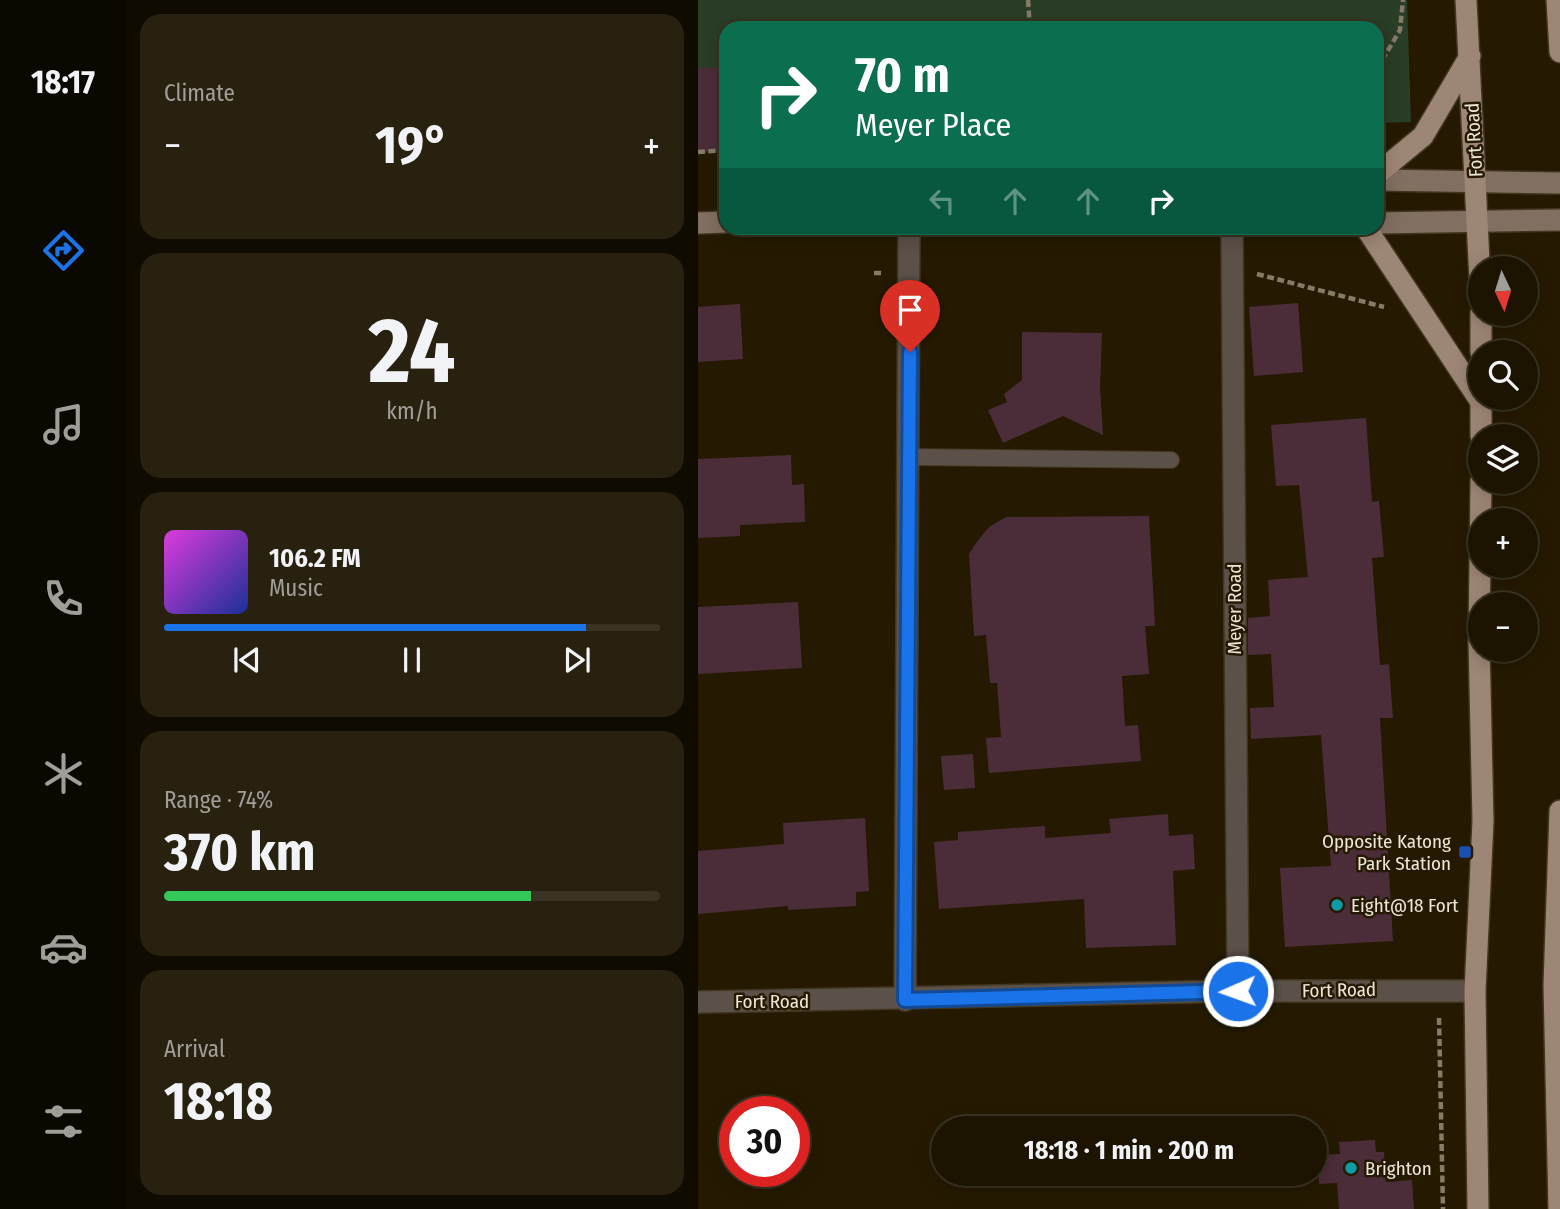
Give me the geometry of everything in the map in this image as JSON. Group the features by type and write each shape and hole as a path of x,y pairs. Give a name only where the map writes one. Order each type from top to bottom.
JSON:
{"main road":[{"name":"Fort Road","path":"1466,0 1479,256"},
{"path":"1557,0 1560,52"},
{"path":"1384,168 1423,136 1470,56"},
{"path":"1371,235 1468,380"},
{"path":"1478,1209 1475,991 1483,821 1479,642 1481,494"},
{"path":"1559,1209 1558,1058 1554,985 1560,811"}],"street":[{"path":"1384,180 1560,183"},
{"path":"1384,223 1560,220"},
{"path":"698,223 719,222"},
{"path":"905,1000 909,235"},
{"name":"Meyer Road","path":"1232,235 1238,991"},
{"name":"Fort Road","path":"698,1002 905,1000 1238,991 1475,991"}],"lane":[{"path":"909,457 1171,460"}],"path":[{"path":"1028,0 1030,21"},
{"path":"1384,57 1400,30 1403,0"},
{"path":"698,152 719,150"},
{"path":"1232,268 1389,308"},
{"path":"1441,989 1443,1209"}],"green space":[{"path":"698,0 1407,0 1411,122 1384,123 1384,21 719,21 719,152 698,153"}],"building":[{"path":"719,67 719,151 698,152 698,68"},
{"path":"1298,303 1303,372 1254,376 1249,307"},
{"path":"740,304 743,359 698,362 698,307"},
{"path":"1022,332 1102,333 1100,388 1103,435 1063,416 1003,443 988,410 1007,402 1004,394 1022,380"},
{"path":"1366,418 1372,502 1379,501 1384,557 1372,558 1380,665 1389,664 1393,718 1380,718 1393,941 1285,947 1280,868 1331,866 1321,735 1251,739 1250,708 1274,707 1271,654 1248,655 1248,618 1270,616 1268,580 1308,577 1299,485 1276,486 1271,425"},
{"path":"791,455 792,485 804,484 805,522 740,525 740,536 698,538 698,459"},
{"path":"1149,516 1155,626 1145,626 1149,674 1122,676 1125,726 1138,725 1141,761 989,773 986,738 1001,737 997,683 990,683 986,635 974,636 969,554 989,527 1006,517"},
{"path":"798,602 802,668 698,674 698,607"},
{"path":"973,754 975,788 944,790 941,756"},
{"path":"1168,814 1169,836 1193,834 1195,869 1173,871 1176,945 1086,948 1084,899 939,909 934,842 958,840 958,832 1045,826 1045,838 1111,833 1109,819"},
{"path":"865,818 869,891 856,892 856,906 788,910 788,906 698,914 698,851 784,844 783,823"},
{"name":"Brighton","path":"1375,1140 1376,1152 1384,1152 1386,1182 1412,1180 1414,1209 1339,1209 1337,1183 1327,1184 1327,1155 1340,1154 1339,1142"}],"place":[{"name":"Opposite Katong Park Station","path":"1465,852"},
{"name":"Eight@18 Fort","path":"1337,905"},
{"name":"Brighton","path":"1351,1168"}],"route":[{"path":"910,352 905,1000 1238,991"}]}
